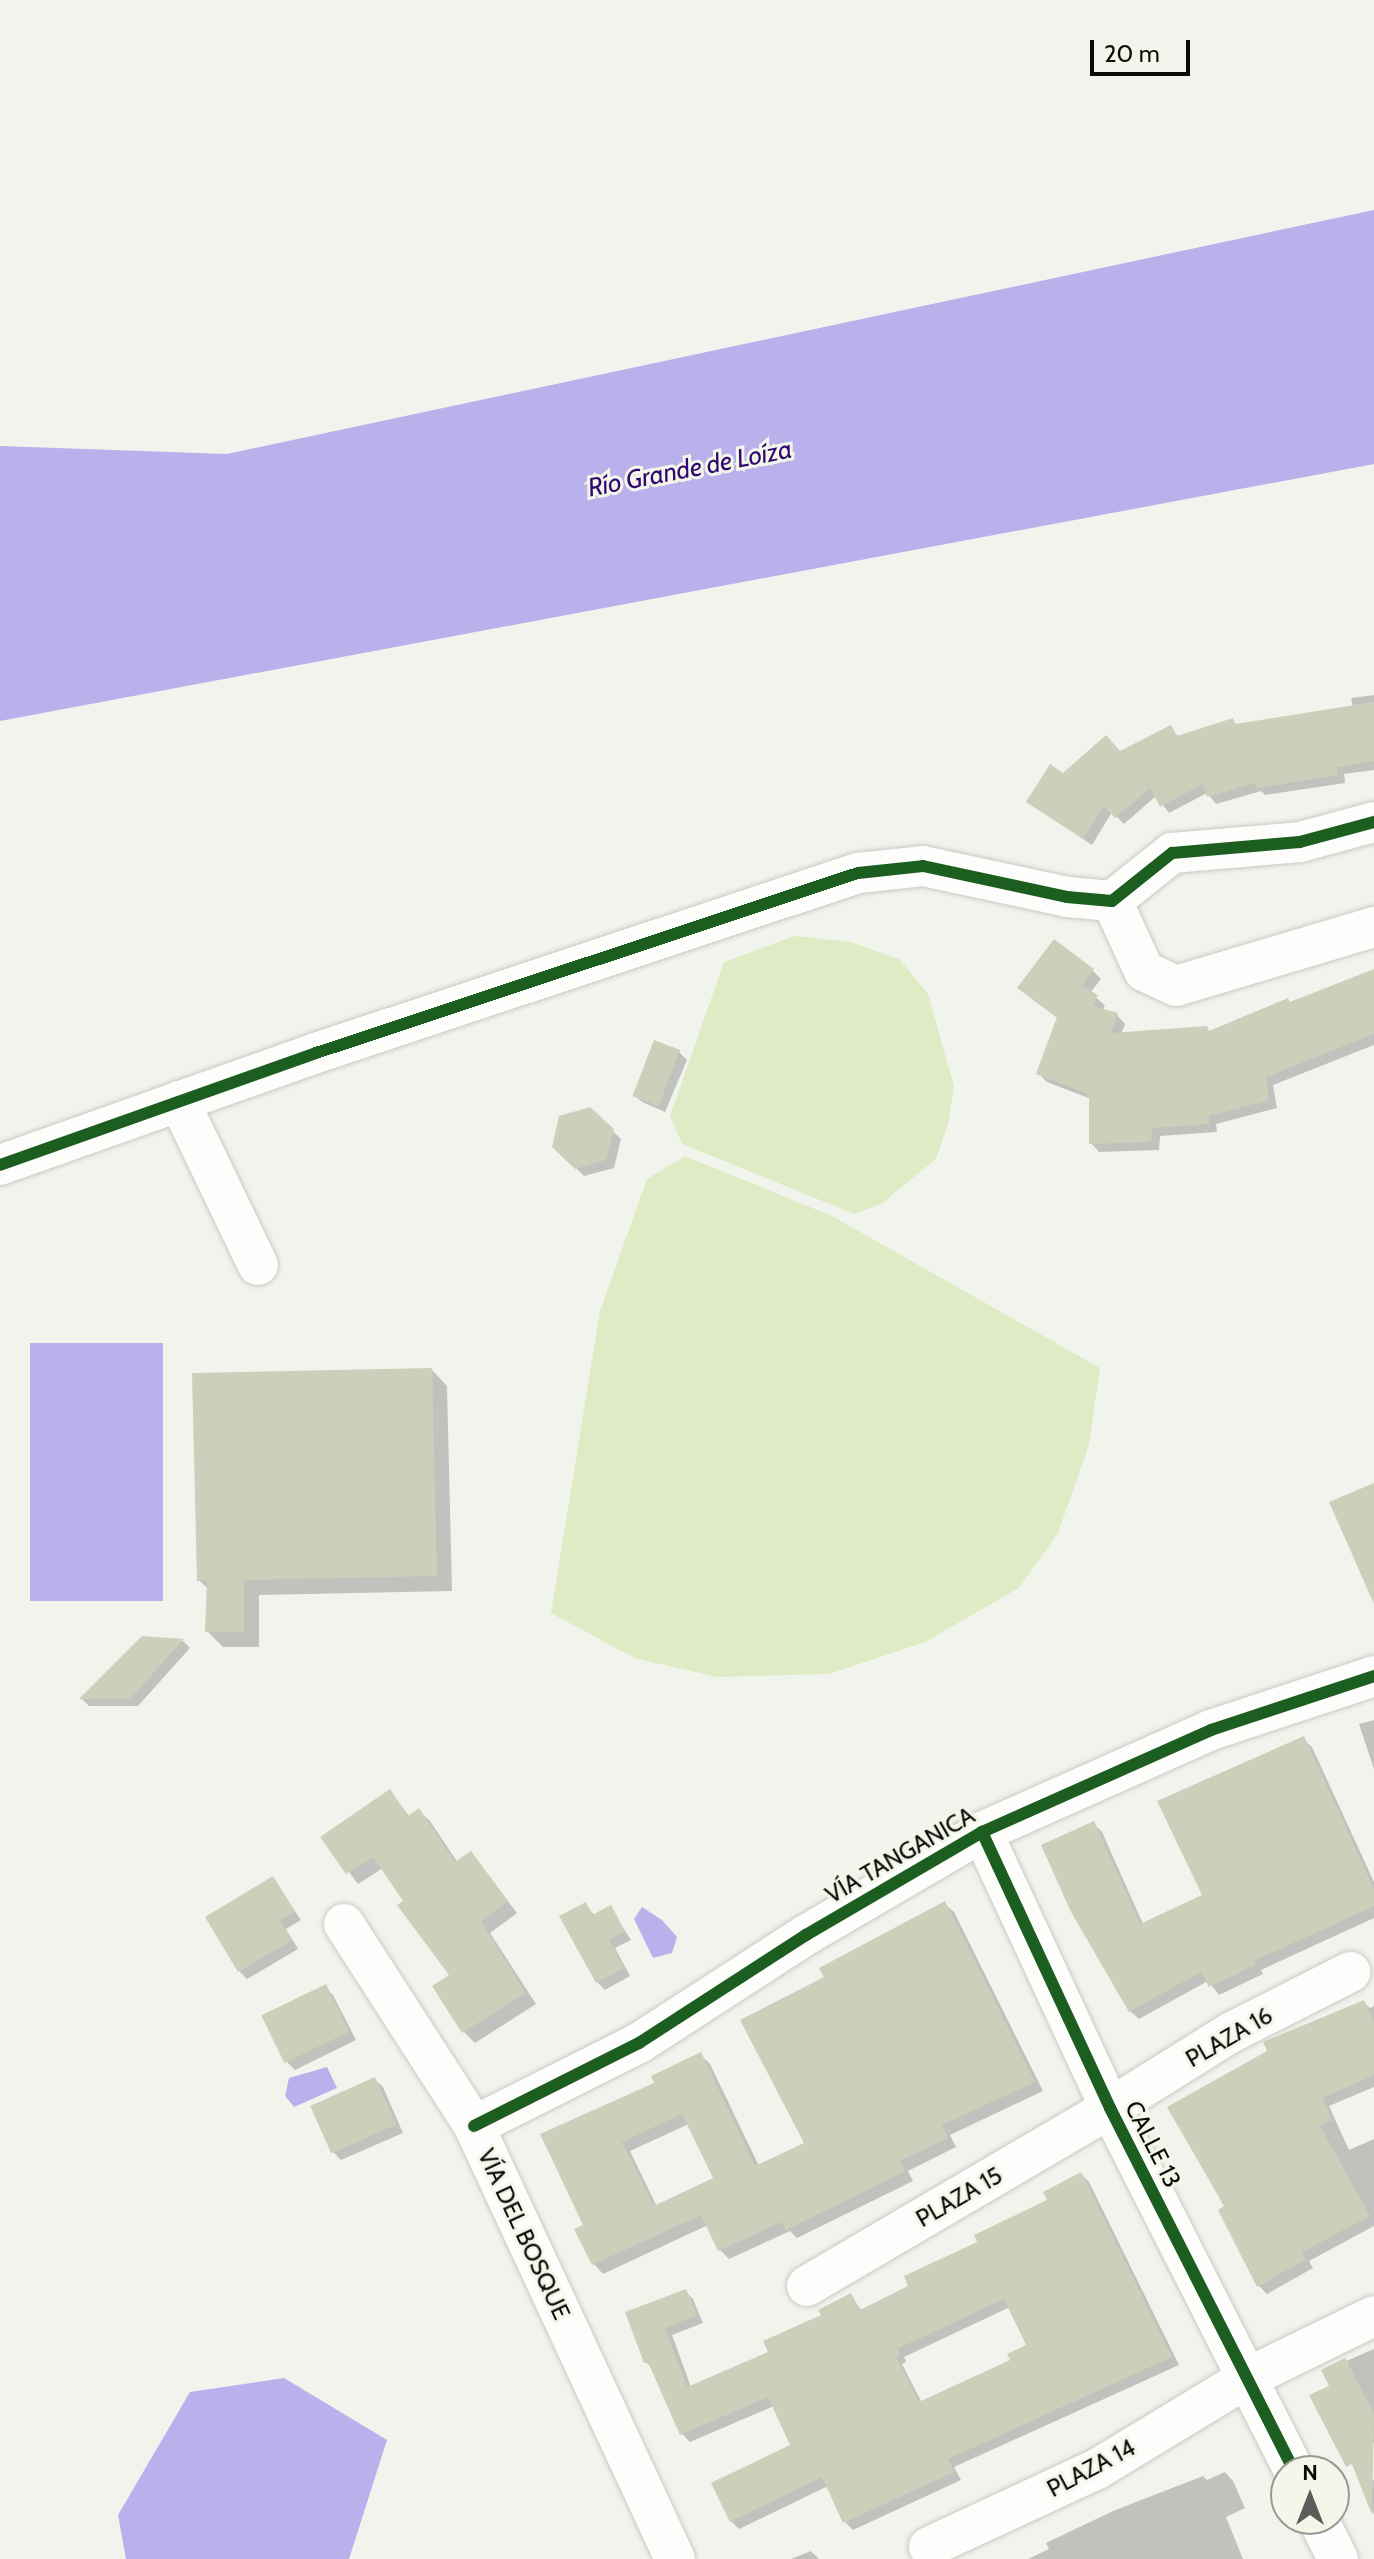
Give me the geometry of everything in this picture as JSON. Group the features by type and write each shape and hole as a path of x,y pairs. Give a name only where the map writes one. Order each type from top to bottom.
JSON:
{"street":[{"path":"0,1165 179,1101 858,873 923,866 1067,897 1112,901 1172,853 1300,842 1374,822"},
{"path":"1112,901 1144,971 1176,986 1374,927"},
{"path":"179,1101 258,1265"},
{"name":"VÍA TANGANICA","path":"474,2126 639,2043 806,1935 982,1832 1211,1730 1374,1676"},
{"name":"CALLE 13","path":"982,1832 1110,2108 1286,2455"},
{"name":"VÍA DEL BOSQUE","path":"344,1924 474,2126 675,2559"},
{"name":"PLAZA 16","path":"1110,2108 1230,2033 1350,1972"},
{"name":"PLAZA 15","path":"807,2286 1110,2108"},
{"name":"PLAZA 14","path":"929,2547 1097,2469 1247,2378 1374,2316"},
{"path":"1326,2535 1338,2559"}],"green space":[{"path":"794,936 851,942 899,959 928,994 954,1086 948,1124 936,1159 881,1204 854,1214 682,1144 670,1116 724,962"},
{"path":"685,1156 832,1216 1100,1368 1089,1445 1058,1533 1019,1588 925,1642 829,1674 717,1677 634,1658 551,1613 600,1311 647,1179"}],"water":[{"name":"Río Grande de Loíza","path":"1374,210 1374,464 0,721 0,446 227,454"},
{"path":"30,1343 163,1343 163,1601 30,1601"},
{"path":"642,1907 662,1920 677,1937 672,1953 653,1958 634,1919"},
{"path":"327,2067 337,2088 294,2107 285,2096 289,2078"},
{"path":"284,2378 387,2440 349,2559 126,2559 118,2515 190,2392"}],"building":[{"path":"1374,702 1374,761 1337,767 1338,775 1256,788 1255,783 1207,797 1203,784 1160,807 1150,788 1115,818 1104,806 1083,839 1026,802 1050,764 1063,773 1106,735 1120,751 1171,725 1177,736 1233,718 1235,724"},
{"path":"1054,939 1094,969 1082,986 1098,995 1093,1006 1118,1013 1111,1033 1207,1026 1209,1031 1288,998 1290,1002 1374,969 1374,1034 1266,1077 1269,1100 1209,1116 1209,1124 1153,1128 1151,1142 1089,1144 1089,1094 1036,1074 1057,1017 1017,988"},
{"path":"654,1040 680,1050 659,1106 632,1096"},
{"path":"590,1107 614,1129 606,1160 575,1169 552,1147 559,1116"},
{"path":"432,1368 437,1576 244,1580 244,1632 205,1632 207,1580 197,1581 192,1373"},
{"path":"1374,1483 1374,1604 1329,1502"},
{"path":"142,1636 184,1639 130,1699 79,1699"},
{"path":"1304,1736 1374,1889 1374,1906 1254,1961 1256,1965 1209,1987 1201,1972 1129,2012 1071,1912 1041,1845 1094,1821 1140,1924 1202,1895 1157,1801"},
{"path":"390,1789 408,1816 419,1808 455,1862 471,1851 508,1901 481,1921 526,1993 462,2033 432,1986 449,1975 397,1905 403,1901 373,1857 346,1874 320,1837"},
{"path":"273,1876 295,1911 280,1920 292,1940 238,1972 205,1917"},
{"path":"945,1901 1035,2082 942,2125 948,2138 900,2161 905,2171 786,2230 782,2222 718,2251 701,2215 592,2265 574,2229 583,2225 540,2134 654,2083 651,2076 701,2052 755,2166 804,2143 740,2020 824,1977 819,1968","holes":["682,2114 713,2178 654,2206 622,2142"]},
{"path":"586,1902 592,1915 611,1905 625,1931 609,1940 624,1968 596,1983 559,1916"},
{"path":"326,1984 349,2032 285,2063 261,2016"},
{"path":"1364,2000 1374,2022 1374,2075 1322,2098 1332,2120 1320,2126 1370,2216 1302,2252 1306,2259 1257,2287 1218,2210 1224,2206 1167,2107 1267,2051 1263,2042"},
{"path":"375,2077 396,2125 331,2153 310,2106"},
{"path":"1081,2172 1172,2357 948,2459 954,2472 843,2523 822,2477 730,2522 711,2483 790,2445 768,2397 680,2435 648,2362 644,2363 625,2312 686,2289 697,2315 665,2328 687,2387 768,2352 763,2341 821,2315 818,2310 851,2293 860,2310 908,2286 904,2276 977,2242 974,2235 1047,2200 1043,2192","holes":["1004,2299 1026,2345 1007,2354 1010,2360 919,2402 896,2356 900,2354 897,2349"]},
{"path":"1345,2358 1374,2414 1372,2515 1350,2465 1350,2455 1340,2455 1309,2395 1329,2386 1321,2370"}],"cycle path":[{"path":"0,1165 316,1053 858,873 923,866 1067,897 1112,901 1172,853 1300,842 1374,822"},
{"path":"474,2126 639,2043 806,1935 982,1832 1211,1730 1374,1676"},
{"path":"982,1832 1110,2108 1286,2455"}]}
